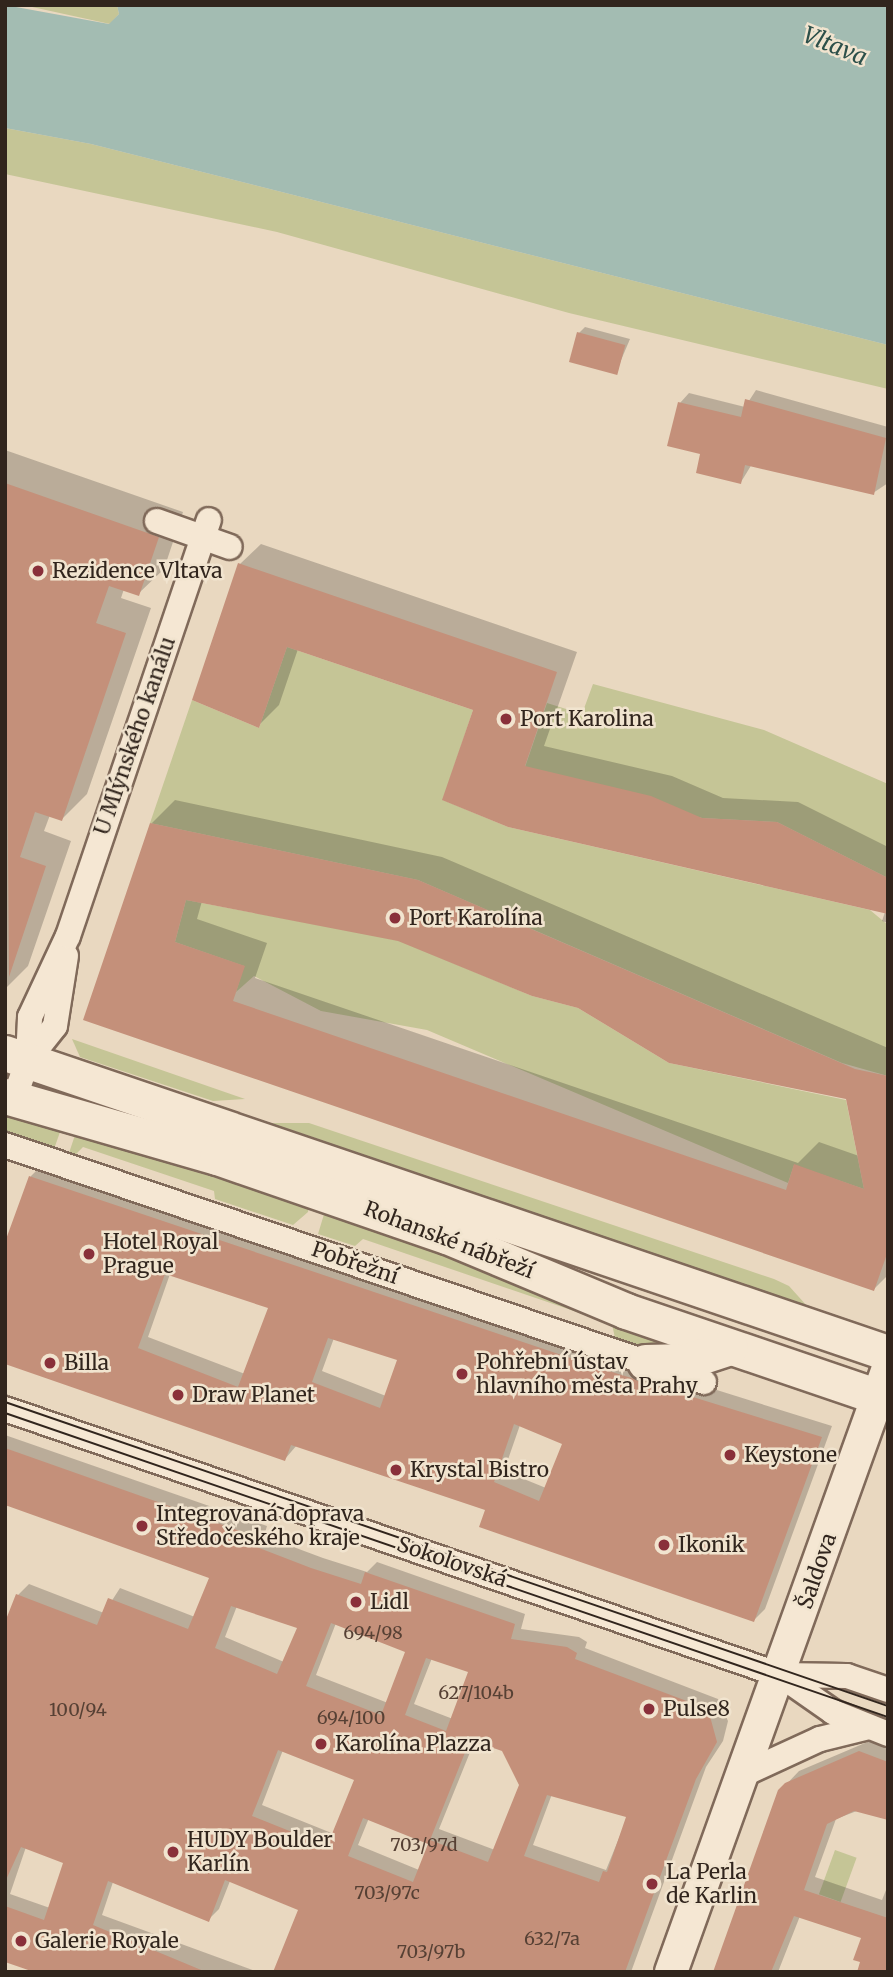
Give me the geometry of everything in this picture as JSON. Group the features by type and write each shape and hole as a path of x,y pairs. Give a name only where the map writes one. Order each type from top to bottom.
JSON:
{"main road":[{"name":"Rohanské nábřeží","path":"17,1057 888,1353"},
{"name":"Rohanské nábřeží","path":"10,1098 218,1157 434,1231 626,1311 730,1347 885,1388"},
{"path":"645,1362 687,1361 730,1347"}],"street":[{"path":"157,521 206,529 230,547"},
{"name":"U Mlýnského kanálu","path":"10,1098 17,1057 55,1026 68,936 206,529"},
{"name":"Pobřežní","path":"5,1145 704,1382"},
{"name":"Šaldova","path":"671,1972 885,1388"},
{"name":"Sokolovská","path":"5,1409 780,1675 833,1712 878,1730"},
{"name":"Sokolovská","path":"780,1675 847,1676 888,1690"},
{"path":"746,1773 820,1739 878,1730"}],"green space":[{"path":"23,5 117,5 119,14 110,24"},
{"path":"5,128 91,144 888,345 888,389 569,313 277,232 5,174"},
{"path":"287,647 473,710 443,800 508,827 870,910 888,925 888,1076 842,1063 418,880 150,823 192,700 259,728"},
{"path":"593,684 764,730 888,784 888,878 777,822 702,818 525,767 547,703 582,714"},
{"path":"186,900 398,940 532,996 578,1008 669,1063 846,1100 864,1189 794,1165 788,1183 427,1030 321,1011 254,976 236,992 244,966 175,942"},
{"path":"72,1039 245,1099 213,1101 80,1057"},
{"path":"5,1113 60,1132 53,1152 5,1137"},
{"path":"271,1123 309,1123 774,1279 789,1286 807,1306"},
{"path":"75,1135 309,1206 308,1212 293,1225 215,1199 214,1191 83,1147 73,1157 68,1156"},
{"path":"325,1211 444,1253 687,1347 658,1351 616,1343 612,1324 363,1239 355,1246 318,1234"},
{"path":"835,1850 857,1858 841,1902 819,1894"}],"water":[{"name":"Vltava","path":"5,5 109,24 119,14 117,5 888,5 888,345 91,144 5,128"}],"building":[{"path":"577,332 625,345 617,375 569,362"},
{"path":"745,399 886,438 874,495 745,465 741,484 696,473 700,454 667,446 678,402 741,417"},
{"path":"5,483 159,537 139,596 109,586 96,623 126,633 62,821 35,812 20,857 46,866 9,977"},
{"name":"Port Karolina","path":"238,563 557,672 525,766 651,796 702,818 777,822 888,878 888,914 508,827 442,800 473,710 287,647 259,728 192,700"},
{"path":"150,823 418,880 855,1069 888,1076 888,1251 874,1291 83,1020","holes":["186,900 398,941 532,996 578,1008 669,1063 846,1099 864,1189 794,1164 786,1190 233,1001 245,966 175,942"]},
{"path":"29,1176 612,1372 822,1437 754,1622 479,1527 485,1510 291,1445 285,1461 5,1364 5,1242","holes":["165,1274 268,1308 238,1387 138,1348","328,1338 397,1360 380,1408 312,1382","514,1424 562,1444 539,1501 494,1482"]},
{"path":"5,1448 257,1537 254,1546 311,1568 361,1584 365,1572 515,1624 511,1639 567,1647 577,1653 575,1659 708,1709 717,1742 696,1779 625,1972 273,1972 298,1910 225,1880 209,1922 108,1881 93,1925 206,1972 34,1972 5,1962 5,1906 44,1920 63,1863 21,1847 5,1882 5,1622 16,1594 97,1625 108,1598 188,1629 209,1578 5,1505","holes":["231,1606 297,1628 277,1674 215,1648","331,1623 405,1652 381,1715 306,1686","426,1658 468,1672 446,1731 405,1715","470,1740 502,1751 519,1785 488,1862 430,1840","278,1750 354,1780 327,1846 252,1816","547,1795 626,1817 607,1872 603,1871 599,1882 524,1856","363,1818 428,1844 413,1882 348,1856"]},
{"path":"859,1751 888,1762 888,1820 854,1811 827,1824 804,1890 888,1918 888,1972 857,1972 860,1962 853,1960 861,1938 794,1916 771,1972 713,1972 778,1790 785,1783"}],"tram line":[{"path":"5,1402 888,1706"},
{"path":"5,1413 888,1717"}],"place":[{"name":"Rezidence Vltava","path":"38,571"},
{"name":"Port Karolina","path":"506,719"},
{"name":"Port Karolína","path":"395,918"},
{"name":"Hotel Royal Prague","path":"89,1254"},
{"name":"Billa","path":"50,1363"},
{"name":"Pohřební ústav hlavního města Prahy","path":"462,1374"},
{"name":"Draw Planet","path":"178,1395"},
{"name":"Keystone","path":"730,1455"},
{"name":"Krystal Bistro","path":"396,1470"},
{"name":"Integrovaná doprava Středočeského kraje","path":"142,1526"},
{"name":"Ikonik","path":"664,1545"},
{"name":"Lidl","path":"356,1602"},
{"name":"Pulse8","path":"649,1709"},
{"name":"Karolína Plazza","path":"321,1744"},
{"name":"HUDY Boulder Karlín","path":"173,1852"},
{"name":"La Perla de Karlin","path":"652,1884"},
{"name":"Galerie Royale","path":"21,1941"}]}
